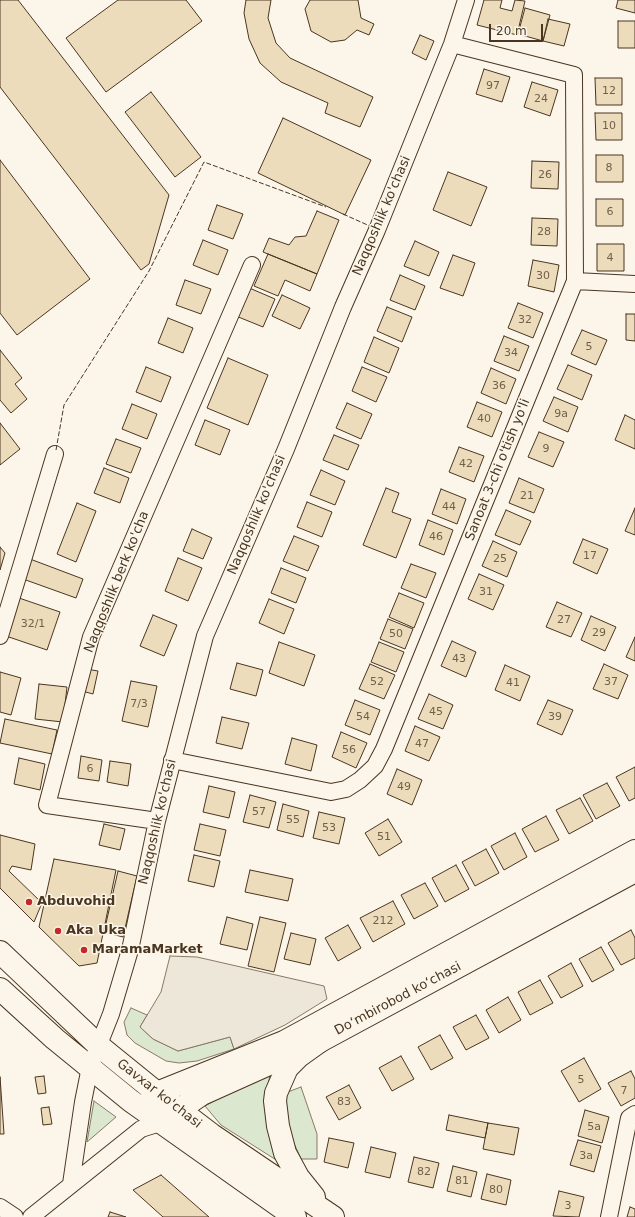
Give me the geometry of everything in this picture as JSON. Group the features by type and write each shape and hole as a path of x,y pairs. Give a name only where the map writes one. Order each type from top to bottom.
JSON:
{"main road":[{"name":"Doʻmbirobod koʻchasi","path":"150,1114 201,1076 284,1042 635,851"},
{"name":"Doʻmbirobod koʻchasi","path":"150,1114 178,1109 202,1094 320,1041 635,871"},
{"name":"Gavxar ko'chasi","path":"0,952 99,1046 150,1114"},
{"name":"Gavxar ko'chasi","path":"0,989 55,1039 150,1114 295,1217"},
{"path":"320,1041 302,1053 287,1068 276,1093 276,1109 282,1144 293,1169 308,1191 333,1217"},
{"name":"Gavxar ko'chasi","path":"178,1109 212,1135 333,1217"}],"street":[{"name":"Naqqoshlik ko'chasi","path":"71,1184 83,1102 90,1067 99,1046 130,950 157,821 205,636 286,449 452,44 466,0"},
{"name":"Sanoat 3-chi o'tish yo'li","path":"172,760 331,792 346,789 360,780 375,766 384,749 576,281 574,75 452,44"},
{"name":"Naqqoshlik berk ko'cha","path":"157,821 47,805 91,637 252,265"},
{"path":"576,281 635,284"},
{"path":"0,636 55,454"},
{"path":"31,1217 71,1184 150,1114"},
{"path":"610,1217 629,1118 635,1114"},
{"path":"0,1207 15,1217"}],"green space":[{"path":"131,1008 147,1015 140,1027 153,1039 178,1051 230,1037 234,1049 197,1061 179,1063 166,1061 135,1043 127,1035 124,1022"},
{"path":"268,1072 270,1075 266,1095 281,1163 221,1125 205,1106"},
{"path":"301,1087 317,1134 317,1159 301,1159 289,1132 285,1093"},
{"path":"94,1101 116,1117 87,1142"}],"shaded area":[{"path":"170,956 197,957 324,986 327,999 285,1025 234,1049 230,1037 178,1051 153,1039 140,1027 161,992"}],"building":[{"path":"0,0 18,0 169,195 149,264 141,270 0,87"},
{"path":"118,0 186,0 202,21 106,92 66,38"},
{"path":"246,0 271,0 268,18 276,43 290,58 373,97 360,127 325,113 328,103 281,82 260,63 249,39 244,13"},
{"path":"310,0 358,0 361,18 374,24 369,35 357,30 345,40 331,42 311,31 305,9"},
{"path":"484,0 502,0 500,8 512,11 515,0 525,1 517,35 477,25"},
{"path":"618,0 635,0 635,13 616,8"},
{"path":"525,8 550,15 543,41 518,34"},
{"path":"548,19 570,24 564,46 543,41"},
{"path":"618,21 635,21 635,48 618,48"},
{"path":"420,35 434,41 426,60 412,53"},
{"path":"484,69 510,77 502,102 476,94"},
{"path":"595,78 622,78 622,105 596,105"},
{"path":"532,82 558,90 550,116 524,107"},
{"path":"151,92 201,157 175,177 125,112"},
{"path":"595,113 622,113 622,140 596,140"},
{"path":"283,118 371,160 345,215 258,173"},
{"path":"596,155 623,155 623,182 596,182"},
{"path":"0,160 90,279 17,335 0,313"},
{"path":"532,161 559,162 558,189 531,188"},
{"path":"448,172 487,187 471,226 433,210"},
{"path":"596,199 623,199 623,226 596,226"},
{"path":"217,205 243,214 233,239 208,230"},
{"path":"317,211 339,220 317,274 263,252 269,238 289,245 295,237 306,236"},
{"path":"532,218 558,219 557,246 531,245"},
{"path":"203,240 228,250 218,275 193,265"},
{"path":"415,241 439,252 429,276 404,266"},
{"path":"597,244 624,244 624,271 597,271"},
{"path":"268,254 317,274 310,291 285,280 278,296 254,286"},
{"path":"453,255 475,263 463,296 440,288"},
{"path":"533,260 559,265 554,292 528,286"},
{"path":"400,275 425,286 415,310 390,300"},
{"path":"185,280 211,289 201,314 176,305"},
{"path":"247,287 275,299 263,327 236,316"},
{"path":"282,295 310,308 300,329 272,316"},
{"path":"518,303 543,313 533,338 508,328"},
{"path":"387,307 412,317 402,342 377,331"},
{"path":"626,314 635,314 635,341 626,340"},
{"path":"168,318 193,328 183,353 158,343"},
{"path":"582,330 607,340 596,365 571,354"},
{"path":"504,336 529,346 519,371 494,361"},
{"path":"374,337 399,348 389,373 364,362"},
{"path":"0,350 22,378 15,384 27,399 11,413 0,400"},
{"path":"228,358 268,375 248,425 207,408"},
{"path":"568,365 592,375 582,400 557,389"},
{"path":"146,367 171,377 161,402 136,392"},
{"path":"362,367 387,377 376,402 352,391"},
{"path":"491,368 516,379 506,404 481,393"},
{"path":"554,397 578,407 568,432 543,421"},
{"path":"477,402 502,412 492,437 467,427"},
{"path":"347,403 372,414 361,439 336,428"},
{"path":"132,404 157,414 147,439 122,429"},
{"path":"625,415 635,420 635,449 615,440"},
{"path":"205,420 230,430 220,455 195,445"},
{"path":"0,423 20,449 0,465"},
{"path":"539,432 564,442 553,467 528,457"},
{"path":"334,435 359,445 348,470 323,460"},
{"path":"116,439 141,448 131,473 106,464"},
{"path":"459,447 484,456 474,482 449,472"},
{"path":"104,468 129,478 120,503 94,493"},
{"path":"321,470 345,481 335,505 310,495"},
{"path":"519,478 544,489 534,513 509,503"},
{"path":"386,488 399,493 392,512 411,519 396,558 363,545"},
{"path":"441,489 466,499 457,524 432,514"},
{"path":"307,502 332,512 322,537 297,527"},
{"path":"77,503 96,511 76,562 57,554"},
{"path":"635,508 635,535 625,531"},
{"path":"506,510 531,521 520,545 495,535"},
{"path":"428,520 453,530 444,555 419,545"},
{"path":"192,529 212,538 203,559 183,551"},
{"path":"294,536 319,546 308,571 283,561"},
{"path":"583,539 608,549 597,574 573,563"},
{"path":"493,541 517,552 507,577 482,566"},
{"path":"0,547 5,553 0,570"},
{"path":"178,558 202,568 188,601 165,591"},
{"path":"30,559 83,579 76,598 23,579"},
{"path":"411,564 436,573 426,598 401,588"},
{"path":"281,568 306,578 296,603 271,593"},
{"path":"479,574 504,585 493,610 468,599"},
{"path":"399,593 424,603 414,628 389,617"},
{"path":"19,598 60,612 47,650 6,636"},
{"path":"269,599 294,609 284,634 259,623"},
{"path":"557,602 582,613 571,637 546,627"},
{"path":"153,615 177,625 164,656 140,646"},
{"path":"591,616 616,627 605,651 581,640"},
{"path":"388,619 413,629 405,649 380,639"},
{"path":"635,637 635,661 626,657"},
{"path":"452,641 476,652 466,677 441,666"},
{"path":"279,642 315,655 304,686 269,673"},
{"path":"379,642 404,652 396,672 371,662"},
{"path":"237,663 263,670 256,696 230,689"},
{"path":"370,664 395,675 384,699 359,689"},
{"path":"604,664 628,675 618,699 593,689"},
{"path":"505,665 530,676 520,701 495,690"},
{"path":"86,669 98,671 93,694 82,691"},
{"path":"0,672 21,678 11,715 0,712"},
{"path":"131,681 157,686 148,727 122,721"},
{"path":"39,684 67,687 63,722 35,719"},
{"path":"429,694 453,705 443,729 418,719"},
{"path":"355,700 380,710 370,735 345,725"},
{"path":"548,700 573,710 562,735 537,724"},
{"path":"222,717 249,723 242,749 216,743"},
{"path":"5,719 57,730 52,754 0,743"},
{"path":"415,726 440,737 429,761 405,751"},
{"path":"341,732 367,743 356,768 332,757"},
{"path":"292,738 317,745 311,771 285,764"},
{"path":"81,756 102,760 99,781 78,778"},
{"path":"19,758 45,764 40,790 14,784"},
{"path":"110,761 131,764 128,786 107,782"},
{"path":"635,767 635,798 629,801 616,777"},
{"path":"397,769 422,780 412,805 387,794"},
{"path":"607,783 620,806 596,819 583,795"},
{"path":"209,786 235,792 229,818 203,812"},
{"path":"250,795 276,802 269,828 243,822"},
{"path":"580,798 593,821 569,834 556,810"},
{"path":"283,804 309,811 303,837 277,830"},
{"path":"319,812 345,818 339,844 313,838"},
{"path":"546,816 559,840 535,852 522,829"},
{"path":"388,819 402,842 379,856 365,833"},
{"path":"104,824 125,829 120,850 99,845"},
{"path":"200,824 226,830 220,856 194,850"},
{"path":"515,833 527,857 504,870 491,846"},
{"path":"0,835 35,844 31,870 12,866 9,871 42,903 34,922 0,888"},
{"path":"486,849 499,873 475,886 462,862"},
{"path":"194,855 220,861 214,887 188,881"},
{"path":"54,859 116,870 97,963 79,966 39,927"},
{"path":"456,865 469,889 445,902 432,878"},
{"path":"250,870 293,879 288,901 245,892"},
{"path":"118,871 137,876 123,937 104,932"},
{"path":"425,883 438,906 414,919 401,895"},
{"path":"393,901 405,924 373,942 360,918"},
{"path":"227,917 253,924 247,950 220,944"},
{"path":"260,917 286,923 274,972 248,966"},
{"path":"348,925 361,948 338,961 325,938"},
{"path":"631,930 635,938 635,958 621,965 608,943"},
{"path":"291,933 316,939 310,965 284,959"},
{"path":"601,947 614,970 592,982 579,959"},
{"path":"571,963 583,986 561,998 548,976"},
{"path":"540,980 553,1003 530,1015 518,992"},
{"path":"508,997 521,1020 499,1033 486,1010"},
{"path":"476,1015 489,1038 466,1050 453,1027"},
{"path":"440,1035 453,1058 431,1070 418,1047"},
{"path":"401,1056 414,1079 392,1091 379,1068"},
{"path":"584,1058 601,1089 579,1102 561,1071"},
{"path":"631,1071 635,1079 635,1098 621,1106 608,1083"},
{"path":"44,1076 46,1093 38,1094 35,1077"},
{"path":"0,1077 4,1134 0,1134"},
{"path":"349,1085 361,1108 339,1120 326,1097"},
{"path":"49,1107 52,1124 43,1125 41,1108"},
{"path":"585,1110 609,1117 602,1143 578,1136"},
{"path":"449,1115 488,1123 485,1138 446,1130"},
{"path":"488,1123 519,1128 514,1155 483,1149"},
{"path":"329,1138 354,1143 348,1168 324,1162"},
{"path":"578,1140 601,1146 594,1172 570,1165"},
{"path":"371,1147 396,1153 390,1178 365,1172"},
{"path":"414,1157 439,1163 433,1188 408,1182"},
{"path":"453,1166 477,1172 471,1197 447,1191"},
{"path":"487,1174 511,1180 506,1205 481,1199"},
{"path":"161,1175 209,1217 163,1217 133,1190"},
{"path":"559,1191 584,1197 579,1217 553,1216"},
{"path":"630,1207 635,1209 635,1217 627,1217"},
{"path":"110,1212 126,1217 108,1217"}],"fence":[{"path":"56,450 64,405 149,271 204,162 326,207"},
{"path":"343,214 372,227"}],"place":[{"name":"Abduvohid","path":"29,902"},
{"name":"Aka Uka","path":"58,931"},
{"name":"MaramaMarket","path":"84,950"}]}
